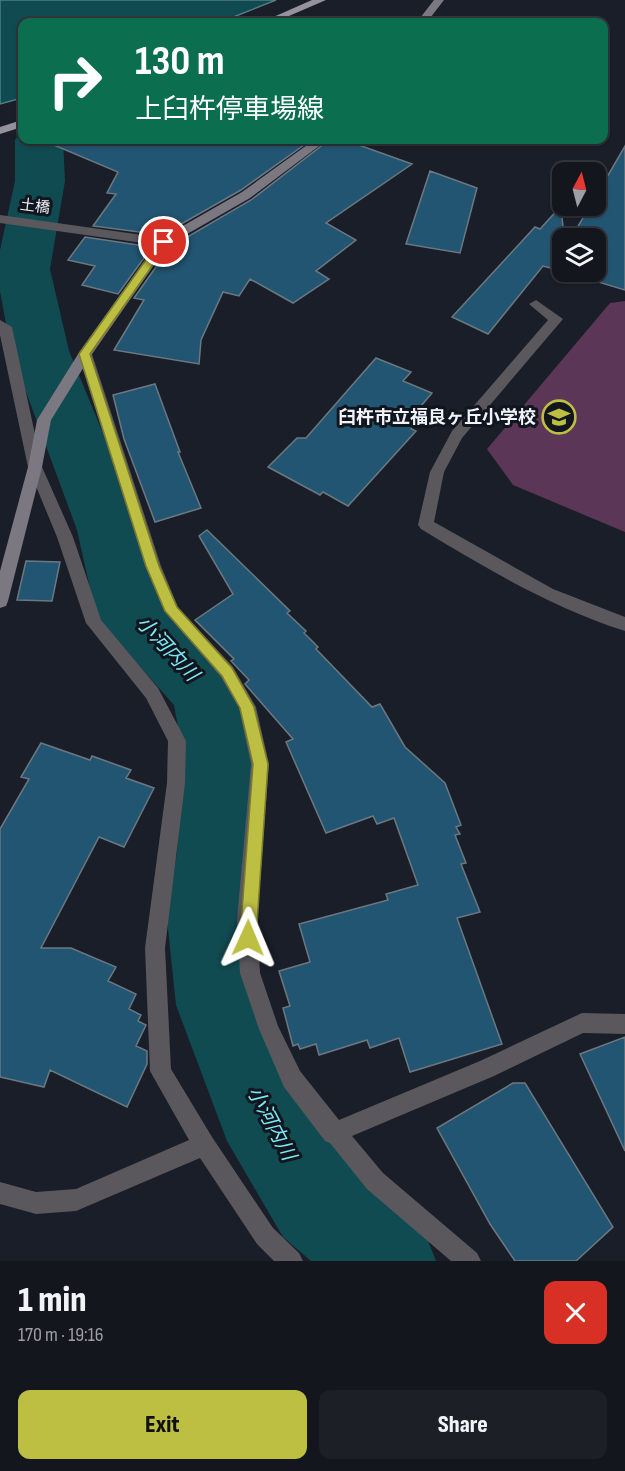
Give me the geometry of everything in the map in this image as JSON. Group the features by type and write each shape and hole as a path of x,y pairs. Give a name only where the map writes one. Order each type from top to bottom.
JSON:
{"main road":[{"path":"277,18 321,0"},
{"path":"425,18 439,0"},
{"path":"0,131 18,124"},
{"path":"0,601 35,467 44,420 85,354 164,242 246,195 316,144"}],"street":[{"name":"土橋","path":"5,219 164,242"},
{"path":"536,304 556,319 457,435 437,472 426,525 508,573 589,614 625,624"},
{"path":"0,324 4,327 35,467 65,537 94,623 152,693 177,741 176,783 155,948 161,1071 204,1145 265,1236 291,1261"},
{"path":"85,354 153,566 172,611 227,672 247,707 260,764 248,920 250,973 269,1029 292,1079 333,1133 375,1181 469,1261"},
{"path":"333,1133 487,1069 582,1023 625,1024"},
{"path":"0,1193 36,1203 76,1200 204,1145"}],"shaded area":[{"path":"625,301 625,532 513,485 487,449 610,303"}],"water":[{"path":"0,0 276,0 231,18 18,18 18,99 0,104"}],"building":[{"path":"52,144 305,144 241,190 162,235 93,226 116,194 107,193 118,172"},
{"path":"324,144 356,144 412,164 326,223 356,240 316,271 329,279 293,303 250,279 239,296 223,292 201,340 199,364 114,350 144,300 134,298 170,247 251,200"},
{"path":"625,146 625,290 598,282 606,282 606,228 577,228 584,216 606,216 606,179"},
{"path":"430,171 477,188 460,253 406,244"},
{"path":"552,216 562,216 563,228 552,228 552,268 543,266 488,334 452,317 535,227 540,229"},
{"path":"85,237 152,247 118,294 82,285 95,266 68,260"},
{"path":"376,358 411,372 403,381 432,393 421,406 427,409 411,429 416,431 348,506 323,492 320,495 268,467 297,438 306,438"},
{"path":"155,384 180,452 178,452 201,508 155,522 124,439 113,395"},
{"path":"207,530 290,611 287,613 306,631 304,633 318,647 316,649 372,707 380,704 405,747 445,783 461,825 456,827 460,834 455,835 466,863 461,864 480,912 457,918 502,1044 410,1072 399,1038 370,1048 367,1040 319,1055 316,1044 300,1049 298,1044 293,1046 283,1008 290,1006 279,971 310,962 299,924 388,900 386,894 418,885 394,818 377,824 373,816 326,833 286,742 293,739 245,684 249,680 231,661 234,659 195,620 233,594 199,536"},
{"path":"26,561 60,562 52,601 17,600"},
{"path":"41,743 90,760 92,756 131,770 126,778 154,788 124,847 99,837 41,948 71,948 116,967 108,981 136,994 129,1009 141,1015 138,1021 146,1025 136,1046 147,1051 147,1064 127,1107 50,1070 44,1087 0,1077 0,829 29,779 21,777"},
{"path":"625,1037 625,1151 580,1054"},
{"path":"513,1083 525,1083 613,1227 576,1261 515,1261 490,1224 437,1128"}],"waterway":[{"name":"小河内川","path":"39,144 40,181 23,269 40,351 110,530 129,606 208,692 222,760 217,852 209,919 220,1005 260,1108 317,1203 387,1261"}],"place":[{"name":"臼杵市立福良ヶ丘小学校","path":"559,417"}],"route":[{"path":"164,242 85,354 117,460 153,566 172,611 227,672 247,707 260,764 248,938"}]}
